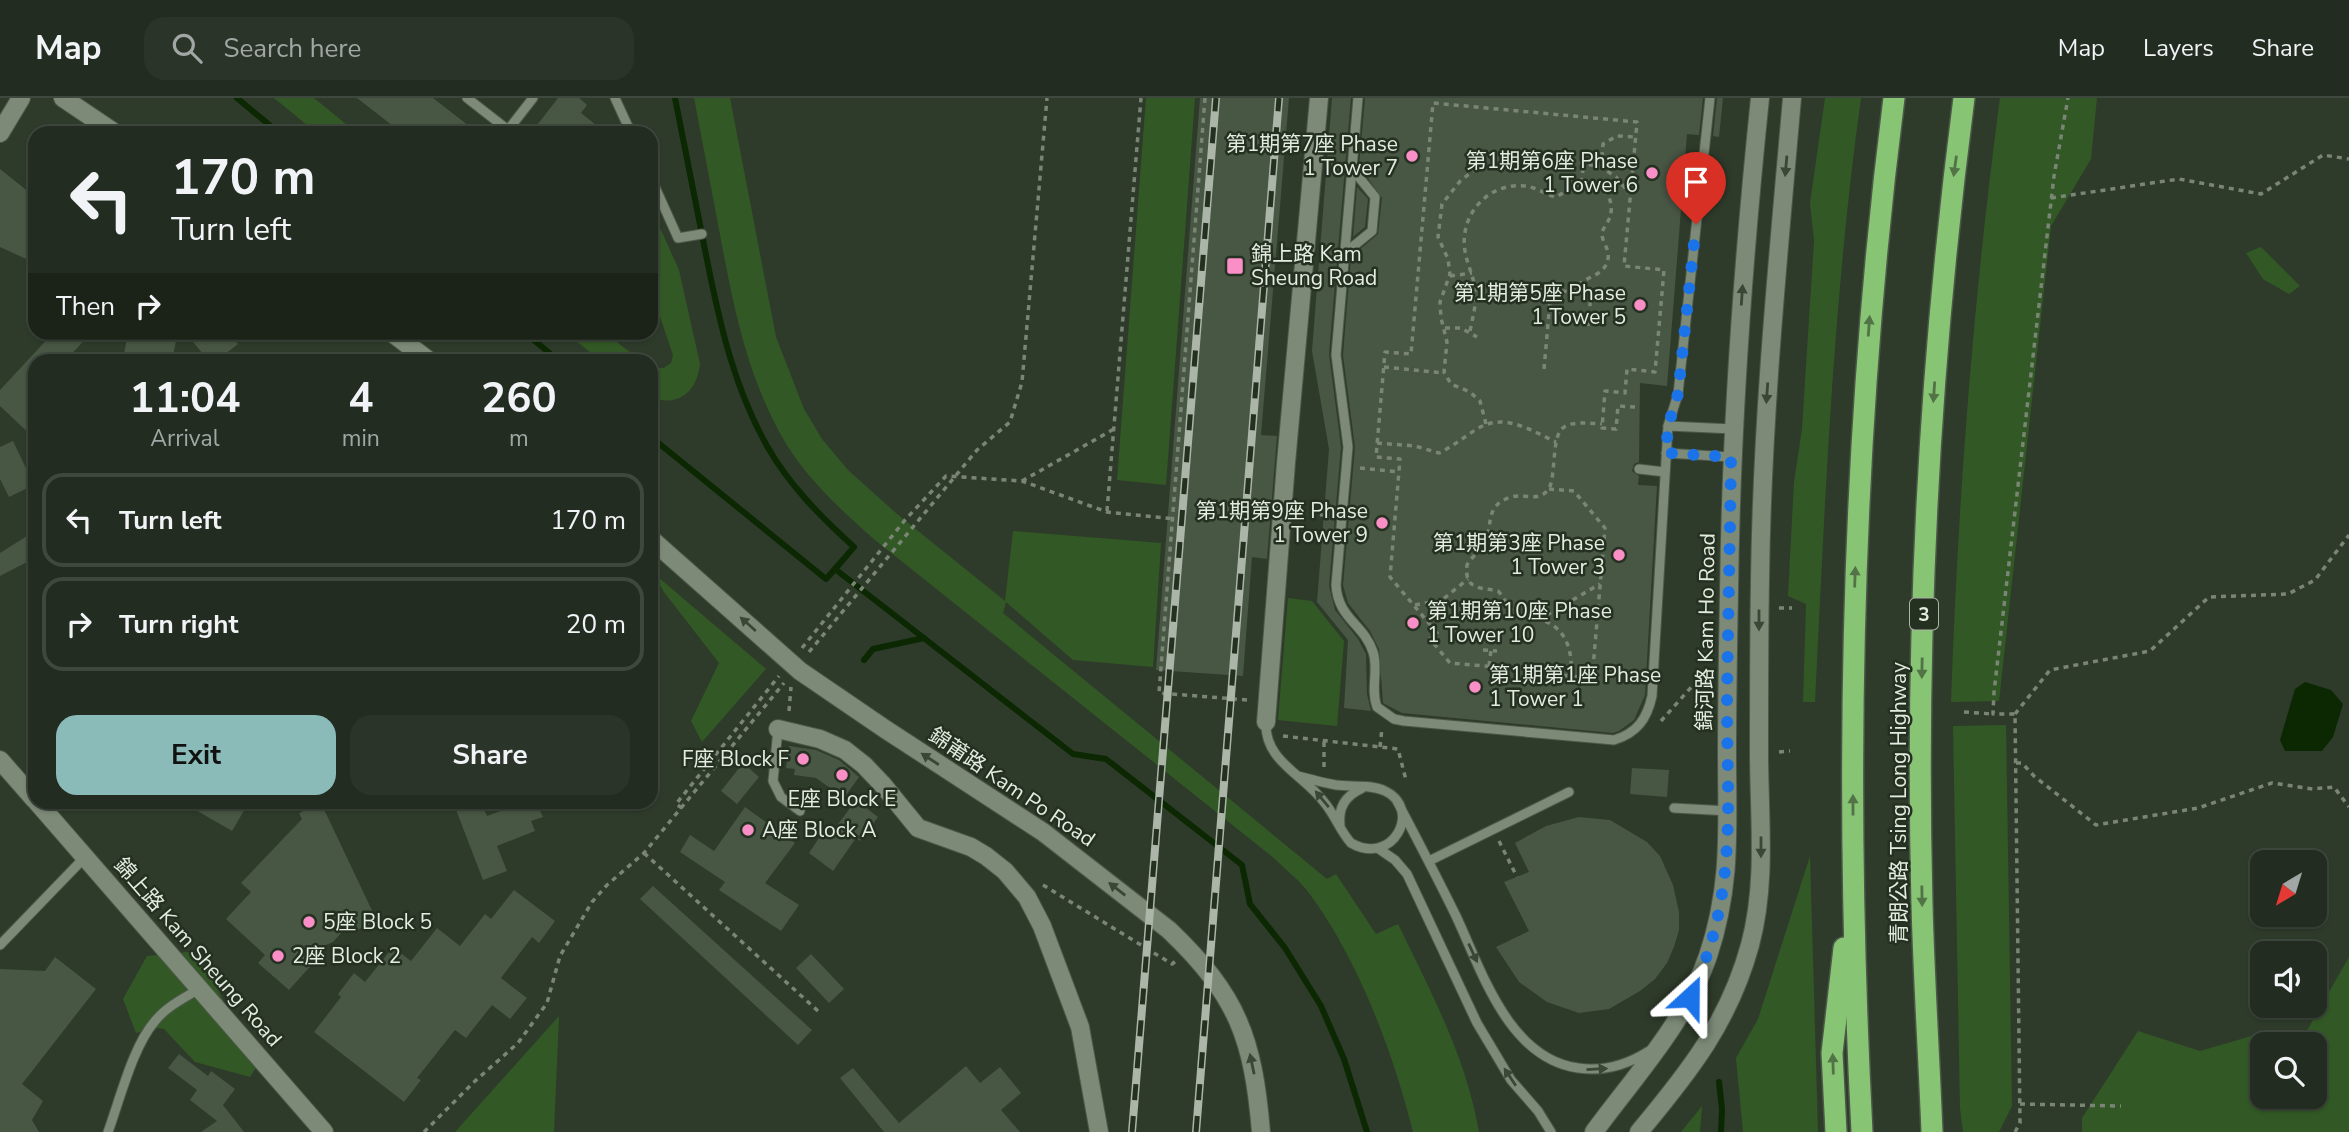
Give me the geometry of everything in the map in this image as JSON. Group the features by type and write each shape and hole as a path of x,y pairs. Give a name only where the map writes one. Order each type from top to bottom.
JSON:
{"highway":[{"name":"青朗公路 Tsing Long Highway","path":"1863,1132 1853,873 1852,674 1858,508 1871,306 1894,98"},
{"name":"青朗公路 Tsing Long Highway","path":"1932,1132 1922,893 1922,672 1926,517 1939,321 1964,98"},
{"path":"1836,1132 1832,1053 1853,873"}],"main road":[{"path":"0,133 21,98"},
{"path":"63,98 105,126"},
{"path":"1266,727 1319,98"},
{"name":"錦河路 Kam Ho Road","path":"1594,1132 1664,1039 1699,978 1714,934 1727,867 1731,457 1748,209 1760,98"},
{"path":"1639,1132 1690,1069 1721,1021 1742,970 1756,916 1761,847 1759,752 1763,458 1770,334 1792,98"},
{"path":"402,340 420,354"},
{"name":"錦莆路 Kam Po Road","path":"658,545 793,665 895,736 1043,832 1169,930 1218,984 1233,1007 1252,1064 1261,1132"},
{"path":"778,729 820,738 845,750 883,785 919,828 971,847 1005,871 1027,897 1042,926 1080,1027 1099,1132"},
{"name":"錦上路 Kam Sheung Road","path":"0,760 28,792"},
{"name":"錦上路 Kam Sheung Road","path":"43,809 324,1132"}],"lane":[{"path":"467,98 503,126"},
{"path":"511,126 533,98"},
{"path":"615,98 628,126"},
{"path":"1358,98 1336,355 1348,447 1336,596 1345,615 1368,640 1374,654 1374,699 1377,707 1384,714 1404,721 1614,740 1635,731 1649,710 1652,696 1668,426 1678,394 1710,98"},
{"path":"1345,253 1372,231 1375,197 1353,170"},
{"path":"658,194 678,238 702,234"},
{"path":"1668,426 1733,429"},
{"path":"1666,453 1731,457"},
{"path":"1639,469 1665,472"},
{"path":"1266,727 1275,756 1325,802 1351,843 1360,848 1379,849 1395,860 1407,874 1477,1023 1511,1080 1538,1111 1551,1132"},
{"path":"778,729 773,781 780,797 800,811"},
{"path":"1298,776 1336,785 1382,789 1397,801 1429,861 1490,990 1513,1026 1535,1050 1560,1064 1602,1069 1630,1062 1648,1053 1664,1039"},
{"path":"1340,827 1339,817 1346,799 1362,788"},
{"path":"1429,861 1569,792"},
{"path":"1379,849 1396,838 1400,829 1402,820 1397,801"},
{"path":"1674,808 1729,811"},
{"path":"0,945 86,856"},
{"path":"108,1132 143,1037 164,1012 200,989"}],"path":[{"path":"682,808 676,804 793,665 977,450 1010,422 1022,382 1047,98"},
{"path":"1107,512 1141,98"},
{"path":"1205,98 1159,694 1267,701"},
{"path":"1993,714 2051,198 2068,98"},
{"path":"1571,676 1572,661 1566,640 1550,624 1521,617 1508,607 1498,591 1479,589 1468,579 1467,565 1485,544 1488,521 1496,506 1510,497 1538,496 1549,489 1574,491 1605,528 1593,667 1587,667 1586,678 1553,674 1552,684 1506,680 1507,668 1450,663 1430,639 1437,632 1390,577 1401,459 1376,457 1383,367 1385,352 1411,354 1433,101 1637,122 1624,266 1664,270 1655,372 1627,369 1625,393 1605,391 1602,428 1616,429 1618,406 1635,407"},
{"path":"1601,167 1603,144 1617,136 1635,137"},
{"path":"2051,198 2179,179 2261,194 2323,155 2349,159"},
{"path":"1486,424 1480,401 1470,392 1451,384 1444,373 1443,358 1447,342 1440,302 1449,276 1448,258 1438,237 1442,204 1469,172 1489,163 1530,157 1559,164 1584,163 1601,167 1616,177 1630,194"},
{"path":"1581,184 1584,163"},
{"path":"1469,331 1475,302 1472,273 1465,251 1466,229 1476,206 1484,198 1505,187 1529,186 1555,197 1581,184 1593,184 1600,187 1610,200 1612,207 1608,223 1601,232 1608,253 1606,266 1596,276 1579,282 1573,292"},
{"path":"1449,276 1472,273"},
{"path":"1544,369 1551,290 1614,296"},
{"path":"1588,326 1591,294"},
{"path":"1445,328 1453,326 1469,331 1477,337"},
{"path":"1383,367 1444,373"},
{"path":"1377,443 1415,446 1436,453 1486,424 1506,422 1556,442"},
{"path":"1549,489 1556,442 1561,428 1578,422 1602,424"},
{"path":"1021,481 1114,429"},
{"path":"1352,468 1399,472"},
{"path":"424,1132 518,1043 547,1003 560,956 592,902 644,853 682,808 905,520 946,476 1021,481 1107,512 1173,519"},
{"path":"2015,1132 2020,1124 2020,1104 2015,714 2050,670 2150,651 2209,597 2288,594 2315,580 2349,535"},
{"path":"1414,605 1438,601 1468,579"},
{"path":"1538,620 1600,584"},
{"path":"1779,608 1792,608"},
{"path":"1483,650 1497,651"},
{"path":"1489,666 1491,650"},
{"path":"789,713 790,689"},
{"path":"1964,712 2015,714"},
{"path":"1266,727 1324,741 1398,749 1406,780"},
{"path":"1324,741 1324,769"},
{"path":"1779,751 1790,751"},
{"path":"2015,763 2022,763 2096,825 2198,808 2272,783 2313,789 2334,787 2349,807"},
{"path":"1493,830 1517,877"},
{"path":"644,853 818,1011"},
{"path":"1005,871 1036,881 1172,964 1187,948"},
{"path":"2020,1104 2121,1106"}],"shaded area":[{"path":"274,98 314,98 348,126 308,126"},
{"path":"694,98 730,98 776,337 804,409 822,439 848,470 897,514 1005,601 1013,531 1161,543 1153,667 1073,660 1006,602 1003,613 1327,879 1336,874 1376,934 1398,924 1456,1051 1479,1132 1413,1132 1395,1070 1372,1007 1327,919 1297,880 1275,859 875,540 838,506 794,456 761,393 737,319"},
{"path":"1146,98 1195,98 1166,485 1117,480"},
{"path":"1825,98 1861,98 1837,324 1815,702 1803,702 1806,604 1788,596 1794,482 1802,429 1814,241 1810,203"},
{"path":"2000,98 2097,98 2091,159 2051,226 1999,701 1951,702 1968,400"},
{"path":"658,224 679,270 700,364 695,382 685,395 678,399 658,399 658,368 664,368 671,363 673,355 658,311"},
{"path":"2261,247 2300,286 2289,294 2263,279 2246,253"},
{"path":"575,340 614,340 632,354 592,354"},
{"path":"658,577 766,669 702,742 691,721 719,663 664,592"},
{"path":"1288,598 1312,601 1344,641 1337,726 1278,720"},
{"path":"2305,682 2331,690 2343,704 2333,737 2322,751 2285,751 2280,740 2295,689"},
{"path":"2006,725 2012,1106 1999,1132 1963,1132 1960,1108 1953,726"},
{"path":"1810,856 1818,1132 1743,1132 1736,1058 1758,1019"},
{"path":"198,951 257,1066 250,1077 195,1062 164,1029 136,1033 123,999 147,956"},
{"path":"2349,957 2349,1132 2082,1132 2082,1118 2138,1031 2200,1051 2250,1036 2250,1109 2327,1109 2327,1032 2306,1032 2314,1018 2327,1018 2327,996"},
{"path":"559,1016 554,1132 455,1132"},
{"path":"1702,1106 1700,1132 1681,1132"}],"building":[{"path":"357,98 433,98 469,126 393,126"},
{"path":"558,98 579,98 587,105 581,113 597,126 536,126"},
{"name":"錦上路 Kam Sheung Road","path":"1200,98 1289,98 1261,435 1277,436 1267,559 1252,557 1243,676 1156,670"},
{"path":"1332,98 1351,98 1329,354 1341,447 1329,586 1335,610 1366,654 1367,694 1371,711 1344,708 1348,640 1317,602 1329,449 1312,351"},
{"path":"1365,98 1703,98 1699,135 1687,134 1667,386 1640,383 1639,462 1634,464 1632,471 1639,476 1638,485 1657,486 1645,695 1634,720 1619,731 1613,733 1402,713 1383,703 1379,649 1370,631 1348,603 1343,585 1355,447 1343,355 1351,257 1378,234 1382,198 1359,166"},
{"path":"1717,98 1723,98 1719,137 1713,136"},
{"path":"0,169 28,191 28,260 0,247"},
{"path":"1357,187 1368,199 1365,227 1353,237"},
{"path":"47,340 85,340 72,354 34,354"},
{"path":"127,340 176,340 173,354 124,354"},
{"path":"192,340 235,340 238,344 225,354 203,354"},
{"path":"28,360 28,432 0,406 0,390"},
{"path":"13,441 28,472 28,488 9,497 0,479 0,447"},
{"path":"28,535 28,562 0,576 0,553"},
{"path":"789,746 816,750 839,760 859,777 844,798 816,778 794,775 795,769 786,768"},
{"path":"743,763 759,777 737,804 721,791"},
{"path":"1632,768 1669,770 1667,797 1630,794"},
{"path":"856,800 878,817 860,841 856,838 833,871 809,853 821,835 827,839"},
{"path":"745,807 795,843 765,883 799,905 781,931 719,890 725,882 680,852 690,835 714,851"},
{"path":"194,809 245,809 232,831"},
{"path":"308,809 324,809 377,921 355,931 351,922 333,942 321,947 325,950 289,990 258,963 265,955 226,919 251,892 241,883 302,819 299,813"},
{"path":"456,809 484,809 487,816 506,809 539,809 543,817 531,821 535,831 497,846 507,871 483,880"},
{"path":"1579,817 1610,820 1647,842 1660,856 1673,885 1679,912 1679,930 1667,963 1655,979 1609,1009 1579,1013 1547,1002 1519,982 1496,947 1529,931 1504,882 1529,872 1515,843 1546,826"},
{"path":"653,886 812,1030 798,1045 640,899"},
{"path":"514,890 555,921 539,943 532,937 501,978 527,998 510,1019 492,1005 466,1038 455,1030 417,1078 421,1080 404,1102 314,1032 341,997 338,994 354,973 365,982 393,947 411,961 437,928 460,946 485,914 491,919"},
{"path":"811,954 844,989 829,1003 796,968"},
{"path":"55,957 96,989 22,1084 43,1101 32,1120 39,1132 0,1132 0,969 45,971"},
{"path":"179,1054 208,1076 211,1071 235,1089 223,1105 244,1132 201,1132 217,1121 190,1100 197,1090 168,1068"},
{"path":"966,1066 980,1083 1000,1067 1021,1093 1001,1110 1020,1132 884,1132 840,1078 853,1068 899,1123"}],"waterway":[{"path":"237,98 271,126"},
{"path":"675,98 713,289 738,381 767,446 785,474 818,512 854,547 835,569"},
{"path":"534,340 551,354"},
{"path":"658,443 826,579 835,569 1073,754 1106,759 1242,865 1250,904 1285,948 1321,1006 1344,1059 1367,1132"},
{"path":"864,660 873,649 924,638"},
{"path":"1719,1082 1721,1132"}],"railway":[{"path":"1132,1132 1216,98"},
{"path":"1196,1132 1279,98"}],"place":[{"name":"第1期第7座 Phase 1 Tower 7","path":"1412,156"},
{"name":"第1期第6座 Phase 1 Tower 6","path":"1652,173"},
{"name":"錦上路 Kam Sheung Road","path":"1235,266"},
{"name":"第1期第5座 Phase 1 Tower 5","path":"1640,305"},
{"name":"第1期第9座 Phase 1 Tower 9","path":"1382,523"},
{"name":"第1期第3座 Phase 1 Tower 3","path":"1619,555"},
{"name":"第1期第10座 Phase 1 Tower 10","path":"1413,623"},
{"name":"第1期第1座 Phase 1 Tower 1","path":"1475,687"},
{"name":"F座 Block F","path":"803,759"},
{"name":"E座 Block E","path":"842,775"},
{"name":"A座 Block A","path":"748,830"},
{"name":"5座 Block 5","path":"309,922"},
{"name":"2座 Block 2","path":"278,956"}],"route":[{"path":"1690,997 1707,958 1724,889 1729,811 1727,755 1731,457 1666,453 1668,426 1678,394 1696,224"}]}
